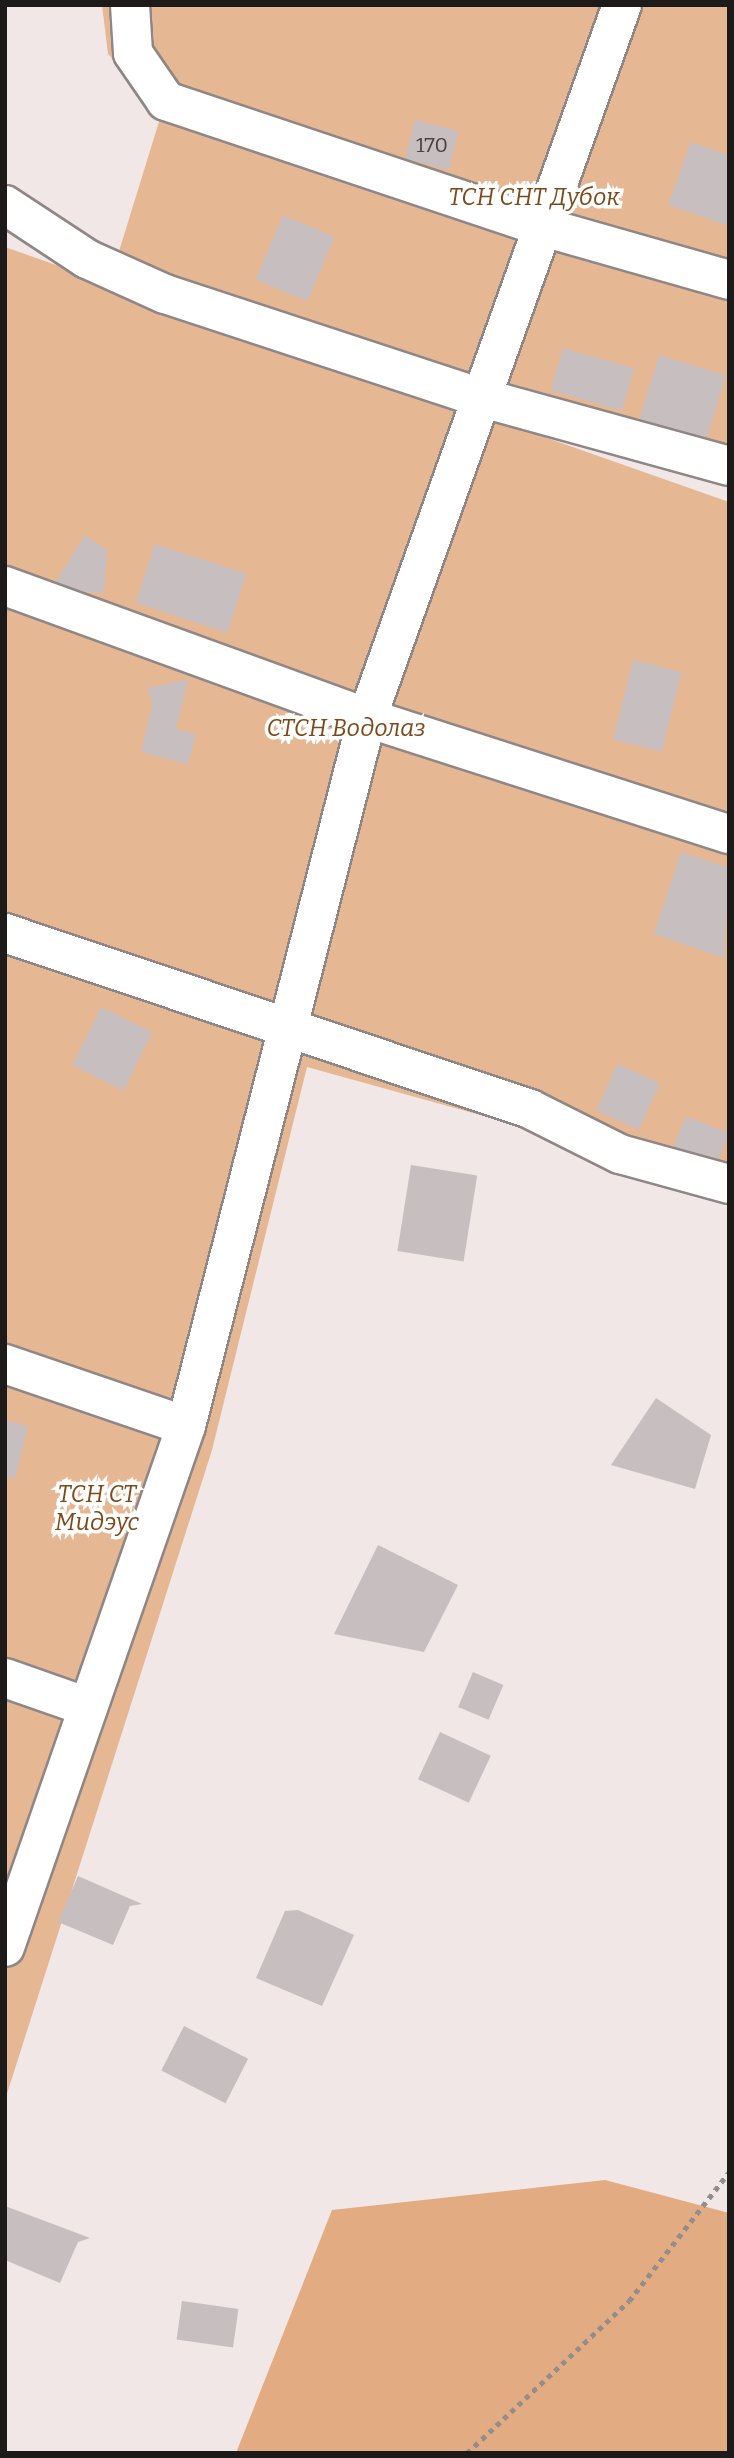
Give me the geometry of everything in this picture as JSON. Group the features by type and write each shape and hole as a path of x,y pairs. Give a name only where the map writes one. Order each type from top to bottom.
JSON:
{"street":[{"path":"130,5 132,53 166,101 543,227 729,281"},
{"path":"5,1947 186,1426 283,1030 367,718 479,397 622,5"},
{"path":"5,205 87,259 165,294 479,397 729,466"},
{"path":"5,586 367,718 729,834"},
{"path":"5,933 283,1030 530,1109 620,1154 729,1184"},
{"path":"5,1364 186,1426"},
{"path":"5,1678 88,1707"}],"path":[{"path":"467,2453 629,2301 729,2172"}],"green space":[{"name":"ТСН СНТ Дубок","path":"102,5 729,5 729,466 116,261 162,112 108,54"},
{"name":"СТСН Водолаз","path":"5,247 729,502 729,1184 307,1067 212,1450 5,2100"}],"shaded area":[{"path":"605,2180 729,2213 729,2453 236,2453 332,2210"}],"building":[{"path":"415,120 459,131 449,170 405,159"},
{"path":"691,142 729,155 729,226 668,205"},
{"path":"283,215 335,237 307,301 256,279"},
{"path":"563,348 634,368 622,411 551,390"},
{"path":"659,355 726,375 706,440 639,420"},
{"path":"85,535 107,550 104,593 51,589"},
{"path":"155,544 246,574 227,633 136,603"},
{"path":"633,660 682,672 662,752 613,740"},
{"path":"188,679 176,729 196,734 188,764 141,752 152,706 148,688"},
{"path":"681,852 729,868 724,958 654,934"},
{"path":"101,1007 152,1032 124,1090 73,1065"},
{"path":"617,1064 660,1083 639,1130 596,1111"},
{"path":"686,1116 729,1133 713,1171 671,1154"},
{"path":"411,1165 477,1175 464,1261 397,1251"},
{"path":"656,1398 711,1435 695,1489 611,1465"},
{"path":"5,1420 28,1426 15,1479 5,1476"},
{"path":"378,1545 458,1585 424,1652 334,1634"},
{"path":"473,1672 503,1685 489,1720 458,1707"},
{"path":"440,1732 491,1756 469,1803 418,1779"},
{"path":"78,1876 142,1904 130,1906 113,1945 58,1922"},
{"path":"298,1910 354,1935 322,2006 256,1978 285,1911"},
{"path":"184,2026 248,2059 225,2103 161,2071"},
{"path":"5,2206 90,2238 78,2242 60,2283 5,2260"},
{"path":"182,2301 238,2309 233,2348 177,2340"}],"park label":[{"name":"ТСН СТ Мидэус","path":"97,1509"}]}
